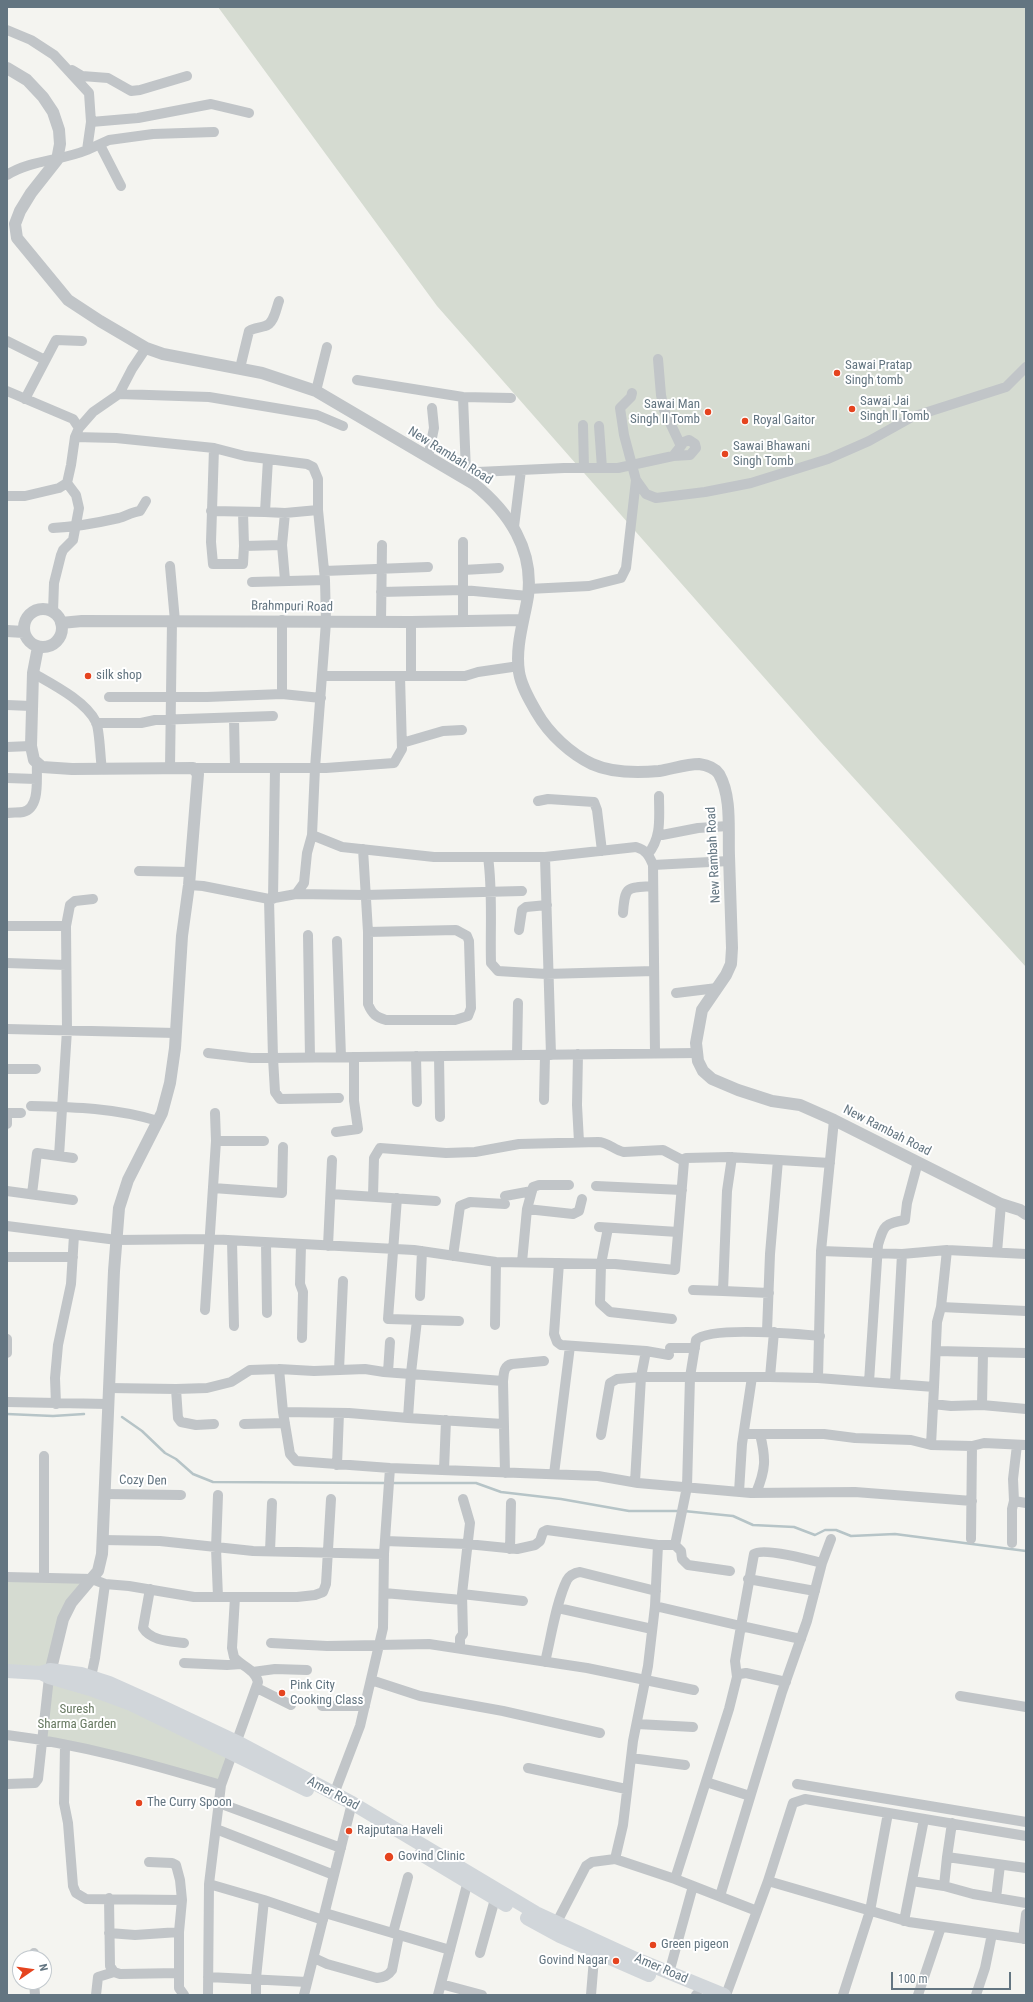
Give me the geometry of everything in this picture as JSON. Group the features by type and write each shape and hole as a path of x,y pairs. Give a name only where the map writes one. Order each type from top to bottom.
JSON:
{"main road":[{"name":"Amer Road","path":"7,1671 46,1673 67,1671 91,1677 158,1705 351,1808 469,1878 536,1913 557,1922 626,1966 697,1995"},
{"name":"Amer Road","path":"46,1673 131,1704 235,1747 334,1794 351,1808"},
{"name":"Amer Road","path":"469,1878 495,1899 560,1936 595,1946 725,1995"}],"street":[{"path":"7,30 31,40 82,76 108,78 131,91 140,90 187,76"},
{"path":"63,63 89,93 91,122 86,150"},
{"path":"7,68 27,80 43,97 53,112 59,130 60,144 57,160"},
{"path":"91,122 145,116 212,104 249,113"},
{"path":"7,175 28,165 57,160 100,145 109,140 153,134 214,132"},
{"path":"100,145 121,186"},
{"name":"New Rambah Road","path":"57,160 31,193 14,224 17,238 68,300 146,348 163,354 262,373 316,391 428,457 461,472 492,498 514,527 523,548 526,563 528,592 518,655 519,673 537,714 562,743 593,764 619,770 639,772 696,764 712,768 718,773 724,789 728,809 732,948 730,964 726,975 702,1010 696,1043 698,1061 703,1071 712,1079 738,1090 772,1101 800,1105 834,1120 1001,1204 1020,1210 1026,1214"},
{"path":"240,368 249,331 253,328 267,326 271,323 279,301"},
{"path":"25,399 56,340 82,340"},
{"path":"7,341 45,360"},
{"path":"316,391 327,347"},
{"path":"77,432 93,412 119,394 132,369 146,348"},
{"path":"658,359 660,395 664,410 681,446"},
{"path":"636,480 646,494 656,498 705,492 751,483 828,459 869,441 912,417 1006,387 1026,367"},
{"path":"358,380 463,396 512,398"},
{"path":"7,391 73,419 77,432 72,466 67,483 59,488 25,496 7,496"},
{"path":"381,592 463,590 528,592 589,586 622,578 626,568 636,480 624,435 620,408 632,393"},
{"path":"119,394 208,397 317,415 343,426"},
{"path":"463,396 461,472 633,466 673,456 690,455 696,448 695,444 689,440 684,442 673,456"},
{"path":"428,457 434,428 432,408"},
{"path":"583,425 584,468"},
{"path":"599,426 602,468"},
{"path":"77,432 116,438 214,448 245,456 307,464 313,467 318,479 318,510 324,575 326,622 315,768 312,835 304,883 296,894"},
{"path":"214,448 211,511 213,564 243,564 243,512"},
{"path":"265,512 268,459"},
{"path":"514,527 521,470"},
{"path":"54,612 47,609 39,609 32,612 27,617 24,624 24,632 29,641 38,647 51,645 56,642 60,636 61,623 54,612 54,583 63,550 73,540 79,508 76,495 67,483"},
{"path":"53,528 75,527 120,518 131,512 140,510 146,501"},
{"path":"211,511 284,513 318,510"},
{"path":"284,513 282,545 285,580"},
{"path":"463,542 463,621"},
{"path":"244,546 282,545"},
{"path":"381,622 382,545"},
{"path":"170,566 173,621 170,698 170,768"},
{"path":"252,582 285,580 382,569 428,567"},
{"path":"463,570 499,568"},
{"path":"282,620 282,694"},
{"name":"Brahmpuri Road","path":"61,623 82,621 282,620 326,622 411,622 523,620"},
{"path":"411,622 411,676"},
{"path":"7,631 24,632"},
{"path":"38,647 33,673 31,746 34,760 42,766 102,769 315,768 394,763 398,757 402,743 400,676"},
{"path":"323,676 465,676 478,672 519,666"},
{"path":"33,673 62,690 85,709 96,723 102,769"},
{"path":"109,697 170,698 282,694 321,698"},
{"path":"7,705 31,706"},
{"path":"96,723 141,723 171,720 273,716"},
{"path":"234,718 234,768"},
{"path":"402,743 443,731 462,730"},
{"path":"7,747 31,746"},
{"path":"7,812 24,812 34,803 37,795 37,763"},
{"path":"7,1784 35,1783 38,1779 46,1673 63,1619 71,1603 98,1571 102,1554 107,1426 120,1208 128,1180 158,1122 170,1083 176,1033 182,936 189,885 198,781 198,774 193,768"},
{"path":"275,768 271,899 274,1092 280,1099 340,1098"},
{"path":"7,778 36,779"},
{"path":"648,854 655,846 660,828 658,796"},
{"path":"538,801 548,799 594,802 597,810 602,851"},
{"path":"662,836 698,828 728,826"},
{"path":"312,835 342,847 434,857 545,857 636,847 642,849 648,854 653,864 655,1053"},
{"path":"363,849 368,932 368,1004 371,1012 378,1018 386,1020 455,1020 468,1016 471,1008 469,941 463,932 456,930 368,932"},
{"path":"488,857 492,882 491,963 494,968 503,972 548,974 654,971"},
{"path":"544,1100 548,1055 547,905 545,857"},
{"path":"653,864 729,861"},
{"path":"140,871 190,872"},
{"path":"189,885 271,899 296,894 365,895 522,891"},
{"path":"623,913 624,896 627,890 631,888 653,886"},
{"path":"59,1156 67,1030 66,926 70,905 75,901 93,899"},
{"path":"519,930 522,910 526,907 547,905"},
{"path":"7,926 66,926"},
{"path":"308,935 310,1058"},
{"path":"337,940 341,1057"},
{"path":"7,963 66,965"},
{"path":"676,992 717,988"},
{"path":"517,1055 518,1004"},
{"path":"7,1029 176,1033"},
{"path":"208,1054 251,1058 310,1058 697,1053"},
{"path":"578,1054 577,1105 579,1142"},
{"path":"416,1056 417,1102"},
{"path":"439,1056 440,1117"},
{"path":"336,1132 358,1129 354,1101 354,1057"},
{"path":"7,1069 36,1069"},
{"path":"31,1106 63,1106 107,1109 135,1114 158,1122"},
{"path":"7,1124 7,1113 21,1113"},
{"path":"205,1310 216,1141 215,1113"},
{"path":"818,1378 821,1251 834,1120"},
{"path":"216,1141 264,1141"},
{"path":"373,1196 374,1158 380,1148 446,1153 475,1152 519,1144 604,1142 624,1152 663,1150 684,1161"},
{"path":"212,1188 282,1193 283,1147"},
{"path":"32,1194 36,1155 39,1153 73,1158"},
{"path":"684,1161 689,1158 732,1157 830,1163"},
{"path":"723,1291 727,1191 732,1157"},
{"path":"328,1246 332,1160"},
{"path":"770,1377 770,1254 778,1160"},
{"path":"7,1226 117,1240 209,1239 422,1252 496,1262 601,1264 675,1270 684,1161"},
{"path":"869,1382 878,1253 883,1228 905,1220 907,1203 918,1162"},
{"path":"522,1262 527,1209 532,1191 536,1185 569,1186"},
{"path":"596,1186 682,1190"},
{"path":"7,1191 73,1200"},
{"path":"452,1256 460,1206 470,1202 505,1200 532,1191"},
{"path":"331,1194 436,1201"},
{"path":"397,1198 388,1319 459,1321"},
{"path":"527,1209 572,1214 579,1211 582,1199"},
{"path":"998,1252 1001,1204"},
{"path":"672,1319 610,1312 603,1307 600,1303 601,1264 604,1227 678,1232"},
{"path":"56,1404 55,1378 58,1345 71,1284 74,1257 74,1235"},
{"path":"232,1241 234,1326"},
{"path":"266,1243 267,1313"},
{"path":"301,1245 300,1285 303,1292 302,1338"},
{"path":"821,1251 902,1254 946,1250 1026,1254"},
{"path":"931,1445 937,1322 941,1307 946,1250"},
{"path":"420,1296 422,1252"},
{"path":"895,1384 902,1254"},
{"path":"7,1257 74,1257"},
{"path":"495,1324 496,1262"},
{"path":"559,1263 554,1334 557,1342 561,1345 646,1352 670,1352 695,1348"},
{"path":"338,1370 343,1281"},
{"path":"694,1290 769,1293"},
{"path":"941,1307 1026,1311"},
{"path":"408,1418 417,1320"},
{"path":"675,1545 687,1487 690,1378 696,1340 705,1335 770,1332 820,1336"},
{"path":"7,1339 7,1353"},
{"path":"388,1372 390,1342"},
{"path":"554,1474 570,1346"},
{"path":"936,1351 1026,1353"},
{"path":"635,1482 641,1377 646,1352"},
{"path":"982,1405 983,1353"},
{"path":"505,1473 503,1424 503,1381 505,1369 508,1365 544,1361"},
{"path":"109,1388 176,1389 219,1386 230,1382 250,1370 279,1369 365,1369 503,1381"},
{"path":"279,1369 283,1412 290,1454 296,1461 390,1468 598,1476 635,1482 739,1492 856,1492 972,1501"},
{"path":"601,1435 610,1383 617,1379 641,1377 818,1378 934,1387"},
{"path":"739,1492 744,1434 752,1377"},
{"path":"176,1389 178,1418 181,1422 196,1425 214,1424"},
{"path":"7,1402 108,1407"},
{"path":"933,1404 982,1405 1026,1409"},
{"path":"283,1412 339,1413 503,1424"},
{"path":"337,1465 339,1413"},
{"path":"444,1470 446,1420"},
{"path":"244,1424 285,1423"},
{"path":"744,1434 824,1434 855,1438 911,1440 931,1445 972,1446 984,1443 1022,1445 1013,1479 1014,1502 1012,1508 1012,1542"},
{"path":"756,1493 763,1475 765,1463 760,1434"},
{"path":"971,1539 972,1446"},
{"path":"44,1456 44,1577"},
{"path":"334,1794 360,1726 383,1628 384,1554 390,1468"},
{"name":"Cozy Den","path":"104,1494 181,1495"},
{"path":"218,1495 216,1548 218,1597"},
{"path":"7,1576 92,1578 105,1584 150,1589 194,1597 297,1597 315,1595 323,1592 326,1584 326,1552 331,1499"},
{"path":"460,1648 460,1638 463,1634 462,1597 470,1523 463,1499"},
{"path":"1014,1502 1026,1503"},
{"path":"510,1549 511,1503"},
{"path":"270,1551 272,1504"},
{"path":"385,1541 467,1544 516,1549 535,1545 540,1541 543,1532 548,1530 658,1545 675,1545 681,1550 682,1559 688,1565 730,1571"},
{"path":"720,1896 750,1796 801,1639 822,1563 831,1539"},
{"path":"102,1540 160,1541 216,1548 270,1551 384,1554"},
{"path":"615,1860 623,1825 626,1789 645,1680 652,1629 655,1606 658,1545"},
{"path":"675,1879 729,1709 737,1677 735,1661 748,1579 754,1554 758,1552 808,1559 822,1563"},
{"path":"546,1662 558,1608 568,1579 574,1573 580,1572 656,1591"},
{"path":"748,1579 815,1592"},
{"path":"91,1677 105,1584"},
{"path":"150,1589 143,1628 150,1637 184,1644"},
{"path":"384,1593 523,1601"},
{"path":"208,1995 209,1884 221,1785 257,1688 257,1677 253,1672 240,1664 234,1657 232,1648 236,1597"},
{"path":"655,1606 801,1639"},
{"path":"558,1608 652,1629"},
{"path":"271,1643 327,1646 429,1644 587,1668 694,1690"},
{"path":"184,1663 227,1665 240,1664"},
{"path":"253,1672 275,1669 307,1670"},
{"path":"737,1677 746,1672 786,1682"},
{"path":"371,1680 420,1696 503,1711 600,1733"},
{"path":"257,1688 291,1705"},
{"path":"960,1696 1026,1707"},
{"path":"322,1706 365,1706"},
{"path":"637,1724 693,1727"},
{"path":"7,1735 65,1745 174,1771 221,1785"},
{"path":"65,1745 64,1803 68,1822 73,1886 81,1897 86,1899 109,1898 182,1900"},
{"path":"631,1758 685,1764"},
{"path":"528,1768 626,1789"},
{"path":"706,1782 750,1796"},
{"path":"797,1784 1026,1822"},
{"path":"725,1995 768,1881 793,1803 805,1799 814,1800 1026,1836"},
{"path":"219,1802 341,1848"},
{"path":"304,1995 351,1808"},
{"path":"843,1995 870,1911 888,1812"},
{"path":"904,1921 924,1818"},
{"path":"944,1886 952,1823"},
{"path":"216,1829 334,1874"},
{"path":"947,1858 1026,1868"},
{"path":"557,1922 586,1866 592,1862 615,1860 675,1879 757,1911"},
{"path":"149,1862 172,1863 176,1865 180,1880 182,1900 179,1932 179,1988 183,1995"},
{"path":"996,1898 1000,1865"},
{"path":"314,1958 328,1964 377,1978 389,1975 392,1970 396,1934 408,1877"},
{"path":"438,1995 469,1878"},
{"path":"768,1881 904,1921 1025,1939 1026,1914"},
{"path":"912,1881 1026,1903"},
{"path":"209,1884 450,1950"},
{"path":"669,1973 694,1886"},
{"path":"109,1898 110,1966 114,1972"},
{"path":"480,1953 495,1899"},
{"path":"256,1995 256,1978 264,1900"},
{"path":"918,1995 941,1927"},
{"path":"109,1933 135,1935 179,1932"},
{"path":"976,1995 985,1968 992,1934"},
{"path":"591,1995 595,1946"},
{"path":"96,1995 98,1977 114,1972 120,1974 179,1973"},
{"path":"208,1977 256,1978 307,1982"},
{"path":"441,1984 482,1995"}],"green space":[{"path":"218,7 1026,7 1026,967 820,741 437,306"},
{"path":"7,1579 86,1582 56,1628 45,1670 7,1668"},
{"name":"Suresh Sharma Garden","path":"51,1683 89,1691 230,1754 220,1782 45,1738"}],"waterway":[{"path":"7,1414 53,1416 84,1414"},
{"path":"122,1417 142,1431 165,1453 176,1459 193,1474 213,1482 386,1483"},
{"path":"391,1483 476,1483 501,1492 561,1499 629,1511 679,1511"},
{"path":"684,1511 733,1516 753,1525 794,1527 815,1535 825,1530 836,1530 851,1536 895,1534 1026,1551"}],"place":[{"name":"Sawai Pratap Singh tomb","path":"837,373"},
{"name":"Sawai Jai Singh ll Tomb","path":"852,409"},
{"name":"Sawai Man Singh II Tomb","path":"708,412"},
{"name":"Royal Gaitor","path":"745,421"},
{"name":"Sawai Bhawani Singh Tomb","path":"725,454"},
{"name":"silk shop","path":"88,676"},
{"name":"Pink City Cooking Class","path":"282,1693"},
{"name":"The Curry Spoon","path":"139,1803"},
{"name":"Rajputana Haveli","path":"349,1831"},
{"name":"Govind Clinic","path":"389,1857"},
{"name":"Green pigeon","path":"653,1945"},
{"name":"Govind Nagar","path":"616,1961"}]}
